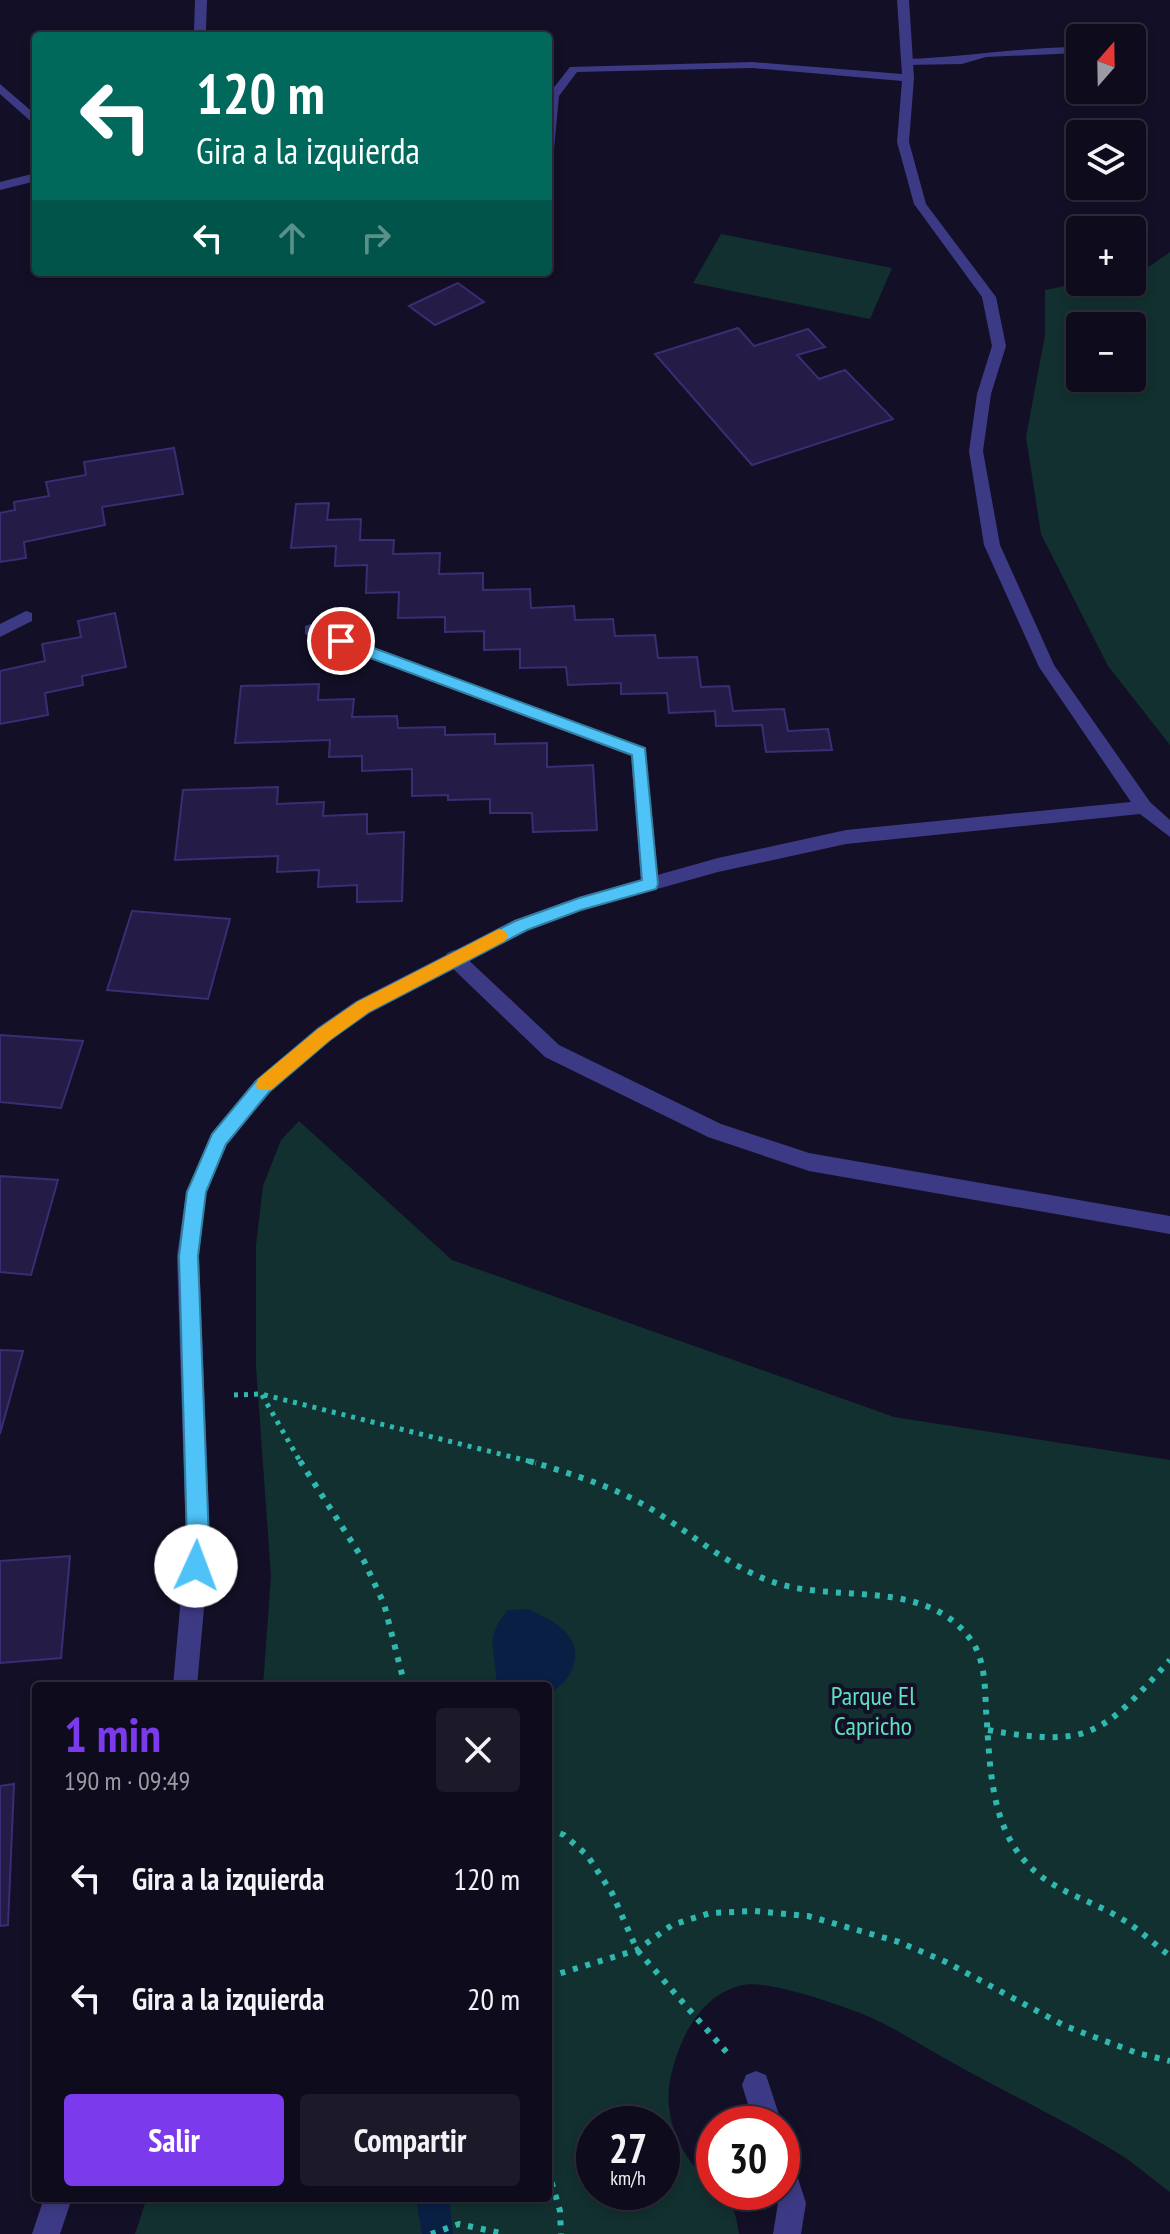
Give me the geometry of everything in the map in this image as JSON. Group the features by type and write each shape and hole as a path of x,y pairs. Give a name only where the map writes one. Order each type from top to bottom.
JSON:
{"street":[{"path":"199,32 201,0"},
{"path":"903,0 907,70 903,142 920,204 989,297 999,346 984,394 976,451 992,545 1047,667 1144,807 1170,830"},
{"path":"552,107 553,96 574,69 752,65 907,70 985,54 1066,51"},
{"path":"0,88 32,118"},
{"path":"0,186 32,178"},
{"path":"0,631 26,617"},
{"path":"311,630 639,752 650,884"},
{"path":"185,1682 198,1541 188,1256 196,1192 219,1139 262,1087 324,1034 363,1007 521,925 579,904 718,865 846,837 1144,807"},
{"path":"454,958 552,1051 715,1131 809,1162 1170,1225"},
{"path":"756,2085 762,2106"},
{"path":"46,2234 57,2202"},
{"path":"787,2234 791,2210"}],"path":[{"path":"404,1682 384,1604 364,1561 300,1463 261,1394 537,1463 612,1489 660,1512 743,1570 776,1583 819,1593 895,1597 927,1604 952,1618 972,1639 985,1677 992,1781 1003,1825 1021,1857 1050,1887 1120,1918 1170,1956"},
{"path":"988,1730 1037,1738 1078,1737 1107,1721 1135,1698 1170,1660"},
{"path":"552,1830 564,1835 587,1855 612,1893 637,1950 756,2085"},
{"path":"552,1976 637,1950 672,1925 710,1913 754,1911 808,1916 899,1942 946,1962 1065,2026 1137,2053 1170,2061"},
{"path":"552,2184 560,2211 561,2234"},
{"path":"431,2234 459,2224 505,2234"}],"green space":[{"path":"721,234 892,268 870,319 693,283"},
{"path":"1170,252 1170,745 1108,666 1041,534 1026,437 1045,335 1045,290 1066,286 1066,296 1146,296 1146,268"},
{"name":"Parque El Capricho","path":"299,1121 452,1260 894,1417 1170,1460 1170,2192 1111,2149 883,2023 818,1998 754,1984 728,1990 704,2007 695,2019 680,2046 671,2075 669,2106 576,2106 576,2210 680,2210 680,2143 696,2168 696,2210 733,2210 739,2234 135,2234 146,2202 552,2202 552,1682 263,1682 271,1576 256,1366 256,1245 263,1186 281,1140"}],"water":[{"path":"528,1609 556,1624 570,1637 575,1656 573,1667 564,1682 552,1692 552,1682 496,1682 493,1639 508,1610"},
{"path":"417,2202 449,2202 453,2234 422,2234"}],"building":[{"path":"458,283 484,302 435,325 409,306"},
{"path":"738,328 754,346 808,329 825,347 797,355 819,379 845,370 893,419 752,465 655,354"},
{"path":"174,448 183,494 102,507 105,525 24,542 26,558 0,562 0,513 15,510 14,502 49,496 46,482 86,475 84,462"},
{"path":"329,503 327,520 361,519 360,540 394,540 393,554 440,553 439,574 483,573 483,590 530,589 531,608 574,606 575,620 613,619 615,636 655,635 658,658 697,657 701,687 729,686 733,711 784,709 788,731 828,729 832,750 766,752 762,725 716,726 715,711 669,713 667,693 621,694 621,683 568,685 566,667 520,668 520,649 484,650 484,631 445,632 445,617 398,618 399,592 366,593 367,565 335,566 336,546 291,548 296,504"},
{"path":"115,613 126,667 82,676 83,685 45,693 48,715 0,724 0,671 45,661 42,644 81,637 78,621"},
{"path":"319,684 318,700 354,699 352,717 397,716 398,728 445,727 445,735 495,734 495,744 547,743 547,767 593,765 597,830 533,832 532,813 490,813 490,799 448,800 448,795 412,796 412,769 362,771 362,756 329,757 330,740 235,743 241,686"},
{"path":"278,787 277,804 324,802 323,816 367,814 367,834 404,832 402,901 357,902 357,885 318,887 319,870 277,872 278,856 175,860 183,790"},
{"path":"132,911 230,919 208,999 107,990"},
{"path":"0,1035 83,1041 61,1108 0,1102"},
{"path":"0,1176 58,1180 31,1275 0,1272"},
{"path":"0,1350 23,1351 0,1434"},
{"path":"70,1556 61,1658 0,1663 0,1561"},
{"path":"14,1784 8,1925 0,1926 0,1786"}],"slow traffic":[{"path":"265,1085 324,1034 363,1007 499,936"}],"route":[{"path":"196,1566 198,1541 188,1256 196,1192 219,1139 262,1087 324,1034 363,1007 521,925 579,904 650,884 639,752 341,641"}]}
